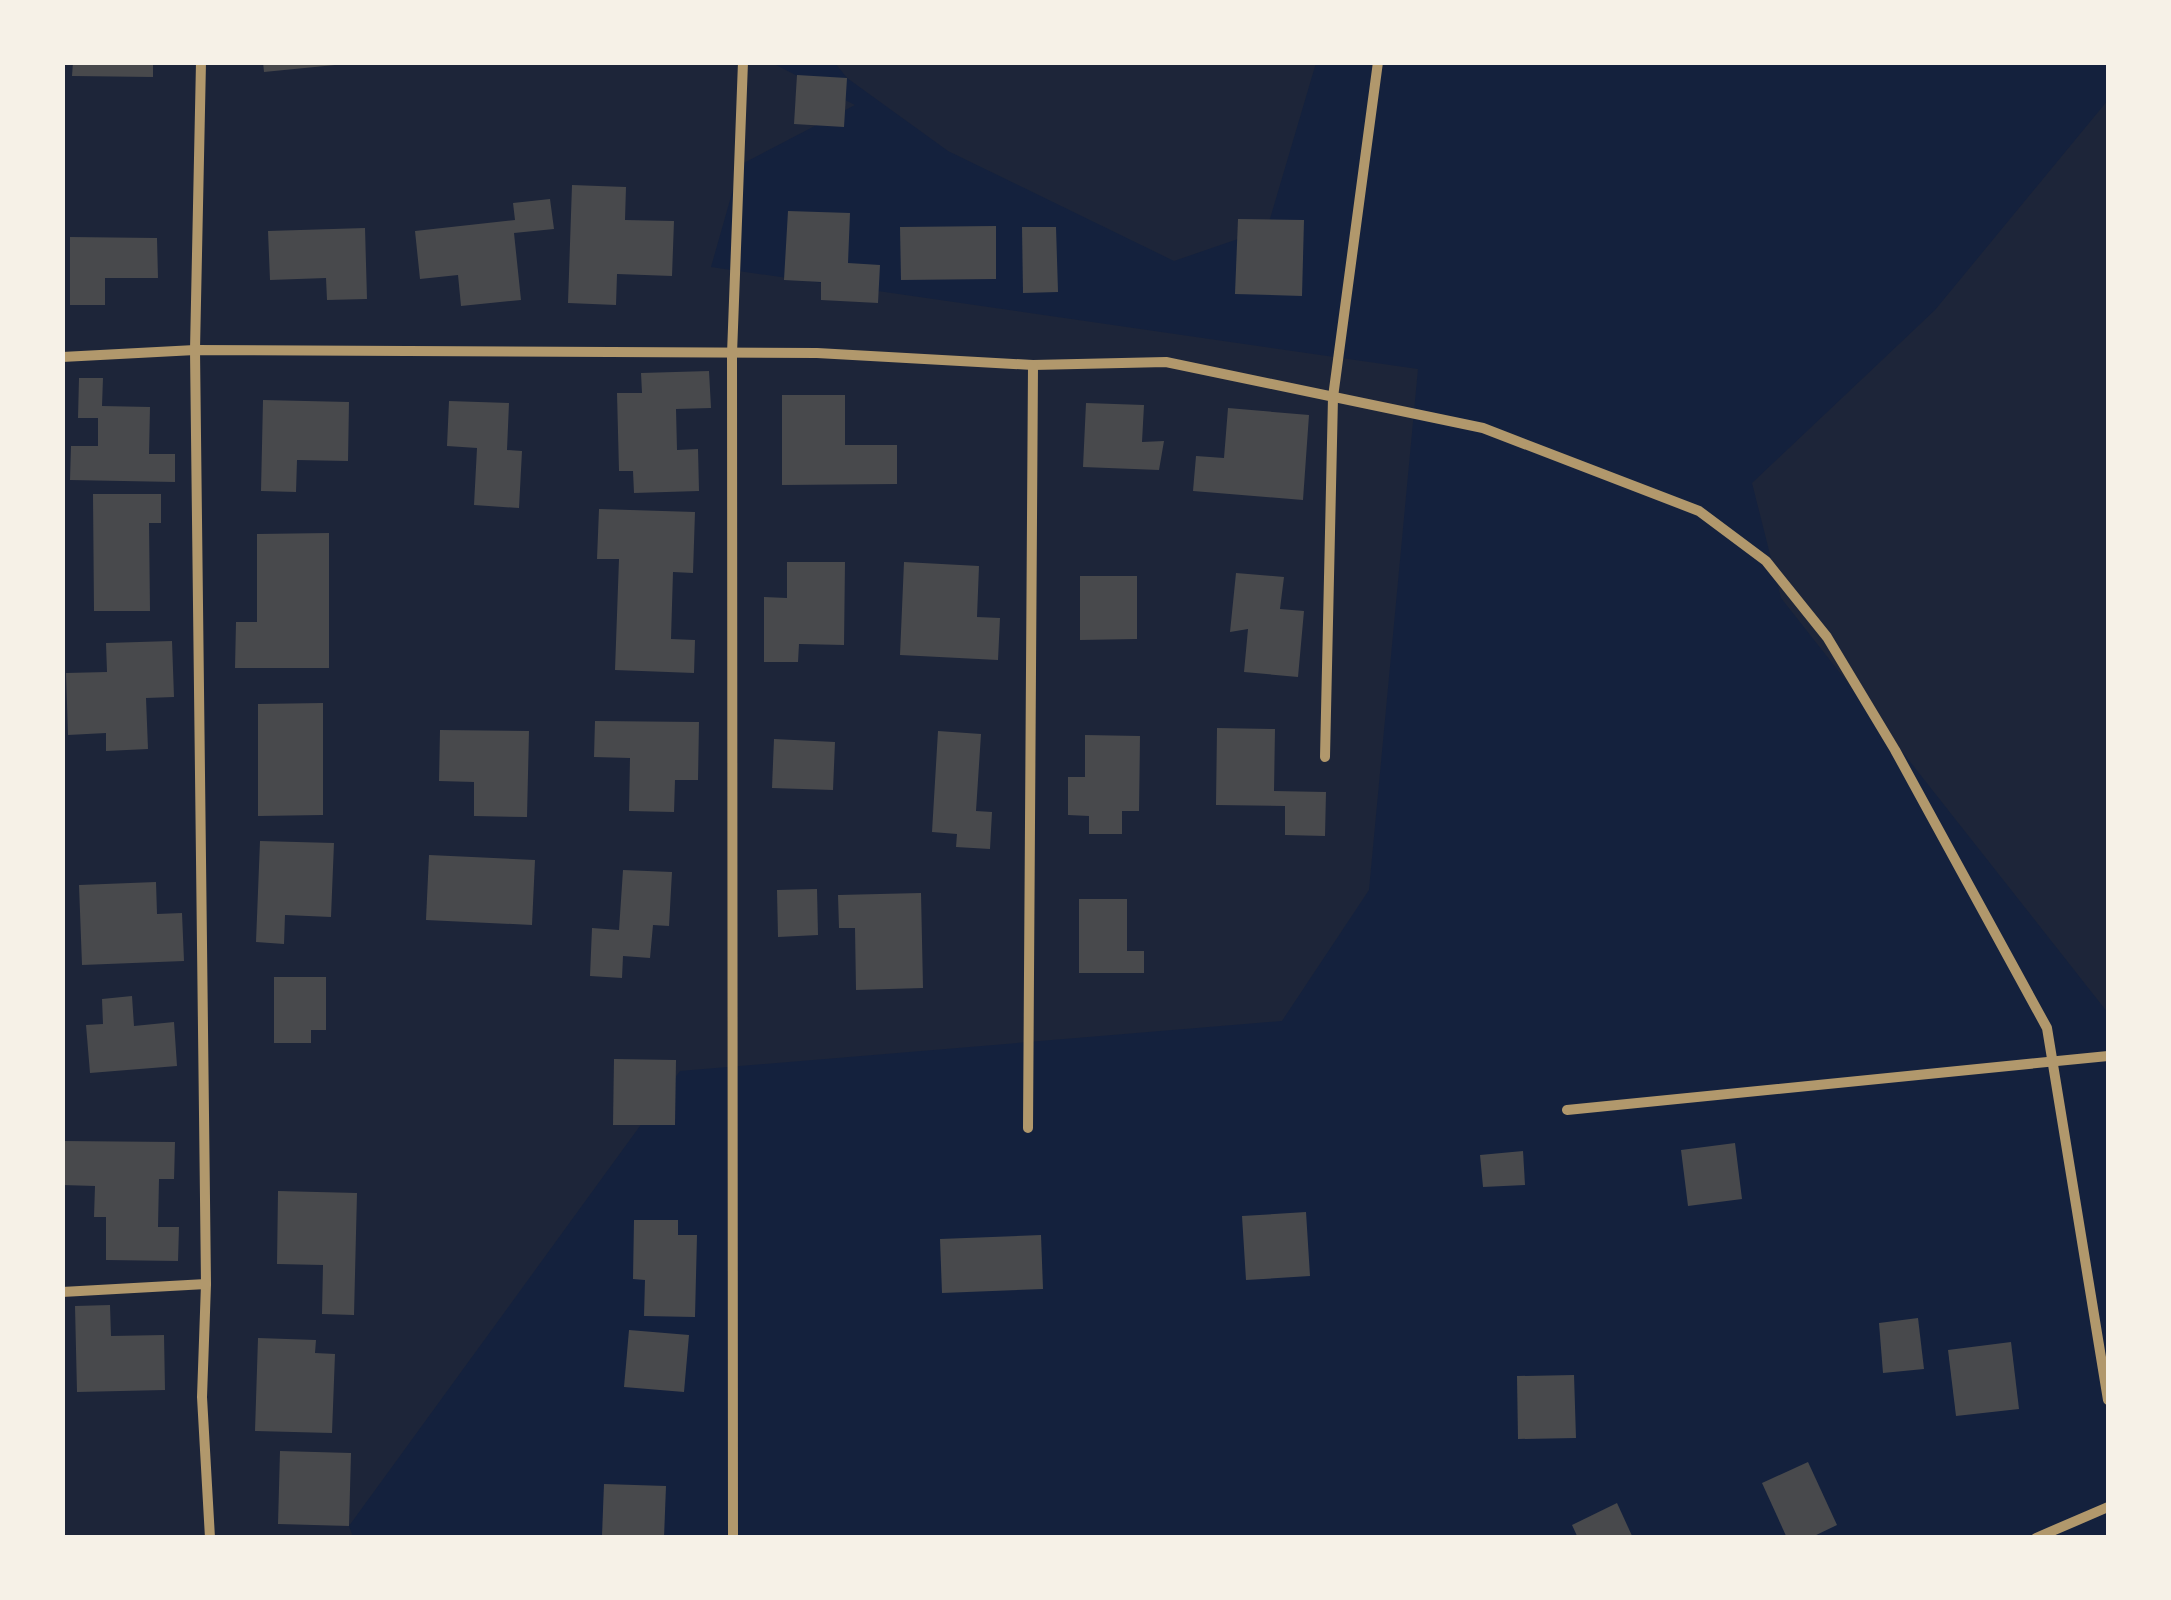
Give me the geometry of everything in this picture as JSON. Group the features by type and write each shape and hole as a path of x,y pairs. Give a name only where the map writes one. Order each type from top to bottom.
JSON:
{"street":[{"path":"201,62 195,350 206,1284 202,1397 210,1538"},
{"path":"733,1538 732,354 743,62"},
{"path":"1324,757 1333,396 1378,62"},
{"path":"62,356 195,350 817,353 1033,364 1166,362 1483,428 1699,511 1766,561 1828,637 1895,750 2046,1028 2108,1400"},
{"path":"1028,1128 1033,364"},
{"path":"1567,1110 2108,1056"},
{"path":"62,1292 206,1284"},
{"path":"2036,1538 2108,1507"}],"shaded area":[{"path":"62,63 772,63 855,105 740,165 711,267 1418,369 1369,890 1282,1021 680,1071 349,1526 353,1537 63,1537"},
{"path":"835,63 1316,63 1267,229 1174,261 948,151 847,78"},
{"path":"2108,100 2108,1013 1781,598 1752,483 1935,310"}],"building":[{"path":"73,62 153,62 153,77 72,76"},
{"path":"263,62 335,62 335,65 264,72"},
{"path":"797,75 847,78 844,127 794,124"},
{"path":"572,185 626,187 625,220 674,221 672,276 617,274 616,305 568,303"},
{"path":"550,199 554,229 514,233 521,300 461,306 458,275 420,279 415,231 515,220 513,203"},
{"path":"788,211 850,213 848,263 880,265 878,303 821,300 821,282 784,280"},
{"path":"1238,219 1304,220 1302,296 1235,294"},
{"path":"996,226 996,279 901,280 900,227"},
{"path":"1022,227 1056,227 1058,292 1023,293"},
{"path":"365,228 367,299 327,300 326,278 270,280 268,231"},
{"path":"70,237 157,238 158,278 105,278 105,305 70,305"},
{"path":"709,371 711,408 676,409 677,450 698,449 699,491 634,493 633,471 619,471 617,393 642,393 641,373"},
{"path":"79,378 103,378 102,406 150,407 149,454 175,454 175,482 70,480 71,446 98,446 98,418 78,418"},
{"path":"782,395 845,395 845,445 897,445 897,484 782,485"},
{"path":"263,400 349,402 348,461 297,460 296,492 261,491"},
{"path":"449,401 509,403 507,450 522,451 519,508 474,505 477,448 447,446"},
{"path":"1086,403 1144,405 1142,442 1164,441 1159,470 1083,467"},
{"path":"1228,408 1309,415 1303,500 1193,491 1196,456 1224,458"},
{"path":"93,494 161,494 161,523 149,523 150,611 94,611"},
{"path":"599,509 695,512 693,573 673,572 671,639 695,640 694,673 615,670 619,559 597,559"},
{"path":"329,533 329,668 235,668 236,622 257,622 257,534"},
{"path":"787,562 845,562 844,645 799,644 798,662 764,662 764,597 787,598"},
{"path":"904,562 979,566 977,617 1000,618 998,660 900,655"},
{"path":"1236,573 1284,577 1280,609 1304,611 1298,677 1244,672 1248,629 1230,632"},
{"path":"1080,576 1137,576 1137,639 1080,640"},
{"path":"172,641 174,697 146,698 148,749 106,751 106,733 68,735 66,673 107,672 106,643"},
{"path":"323,703 323,815 258,816 258,704"},
{"path":"595,721 699,722 698,780 675,780 674,812 629,811 630,758 594,757"},
{"path":"1217,728 1275,729 1274,791 1326,792 1325,836 1285,835 1285,806 1216,805"},
{"path":"440,730 529,731 527,817 474,816 474,782 439,781"},
{"path":"938,731 981,734 976,811 992,812 990,849 956,847 957,834 932,832"},
{"path":"1085,735 1140,736 1139,811 1122,811 1122,834 1089,834 1089,816 1068,815 1068,777 1085,777"},
{"path":"774,739 835,742 833,790 772,788"},
{"path":"260,841 334,843 331,917 285,915 284,944 256,942"},
{"path":"429,855 535,860 532,925 426,920"},
{"path":"623,870 672,872 669,926 653,925 650,958 623,956 622,978 590,976 592,928 619,930"},
{"path":"156,882 157,914 182,913 184,961 82,965 79,885"},
{"path":"817,889 818,935 778,937 777,890"},
{"path":"921,893 923,988 856,990 855,928 839,928 838,895"},
{"path":"1079,899 1127,899 1127,951 1144,951 1144,973 1079,973"},
{"path":"274,977 326,977 326,1030 311,1030 311,1043 274,1043"},
{"path":"132,996 134,1026 174,1022 177,1066 90,1073 86,1025 103,1024 102,999"},
{"path":"614,1059 676,1060 675,1125 613,1125"},
{"path":"62,1141 175,1142 174,1179 159,1179 158,1227 179,1227 178,1261 106,1260 106,1217 94,1217 95,1186 62,1185"},
{"path":"1735,1143 1742,1199 1688,1206 1681,1150"},
{"path":"1523,1151 1525,1185 1483,1187 1480,1155"},
{"path":"278,1191 357,1193 354,1315 322,1314 323,1265 277,1264"},
{"path":"1306,1212 1310,1276 1246,1280 1242,1216"},
{"path":"634,1220 678,1220 678,1235 697,1235 695,1317 644,1316 645,1280 633,1279"},
{"path":"1041,1235 1043,1289 942,1293 940,1239"},
{"path":"110,1305 111,1336 164,1335 165,1390 77,1392 75,1306"},
{"path":"1918,1318 1924,1369 1883,1373 1879,1323"},
{"path":"629,1330 689,1335 684,1392 624,1387"},
{"path":"258,1338 316,1340 315,1353 335,1354 332,1433 255,1431"},
{"path":"2011,1342 2019,1409 1956,1416 1948,1350"},
{"path":"1574,1375 1576,1438 1518,1439 1517,1376"},
{"path":"280,1451 351,1453 349,1526 278,1524"},
{"path":"1808,1462 1837,1525 1810,1538 1787,1538 1762,1483"},
{"path":"604,1484 666,1486 664,1538 602,1536"},
{"path":"1617,1503 1633,1538 1578,1538 1572,1525"}]}
